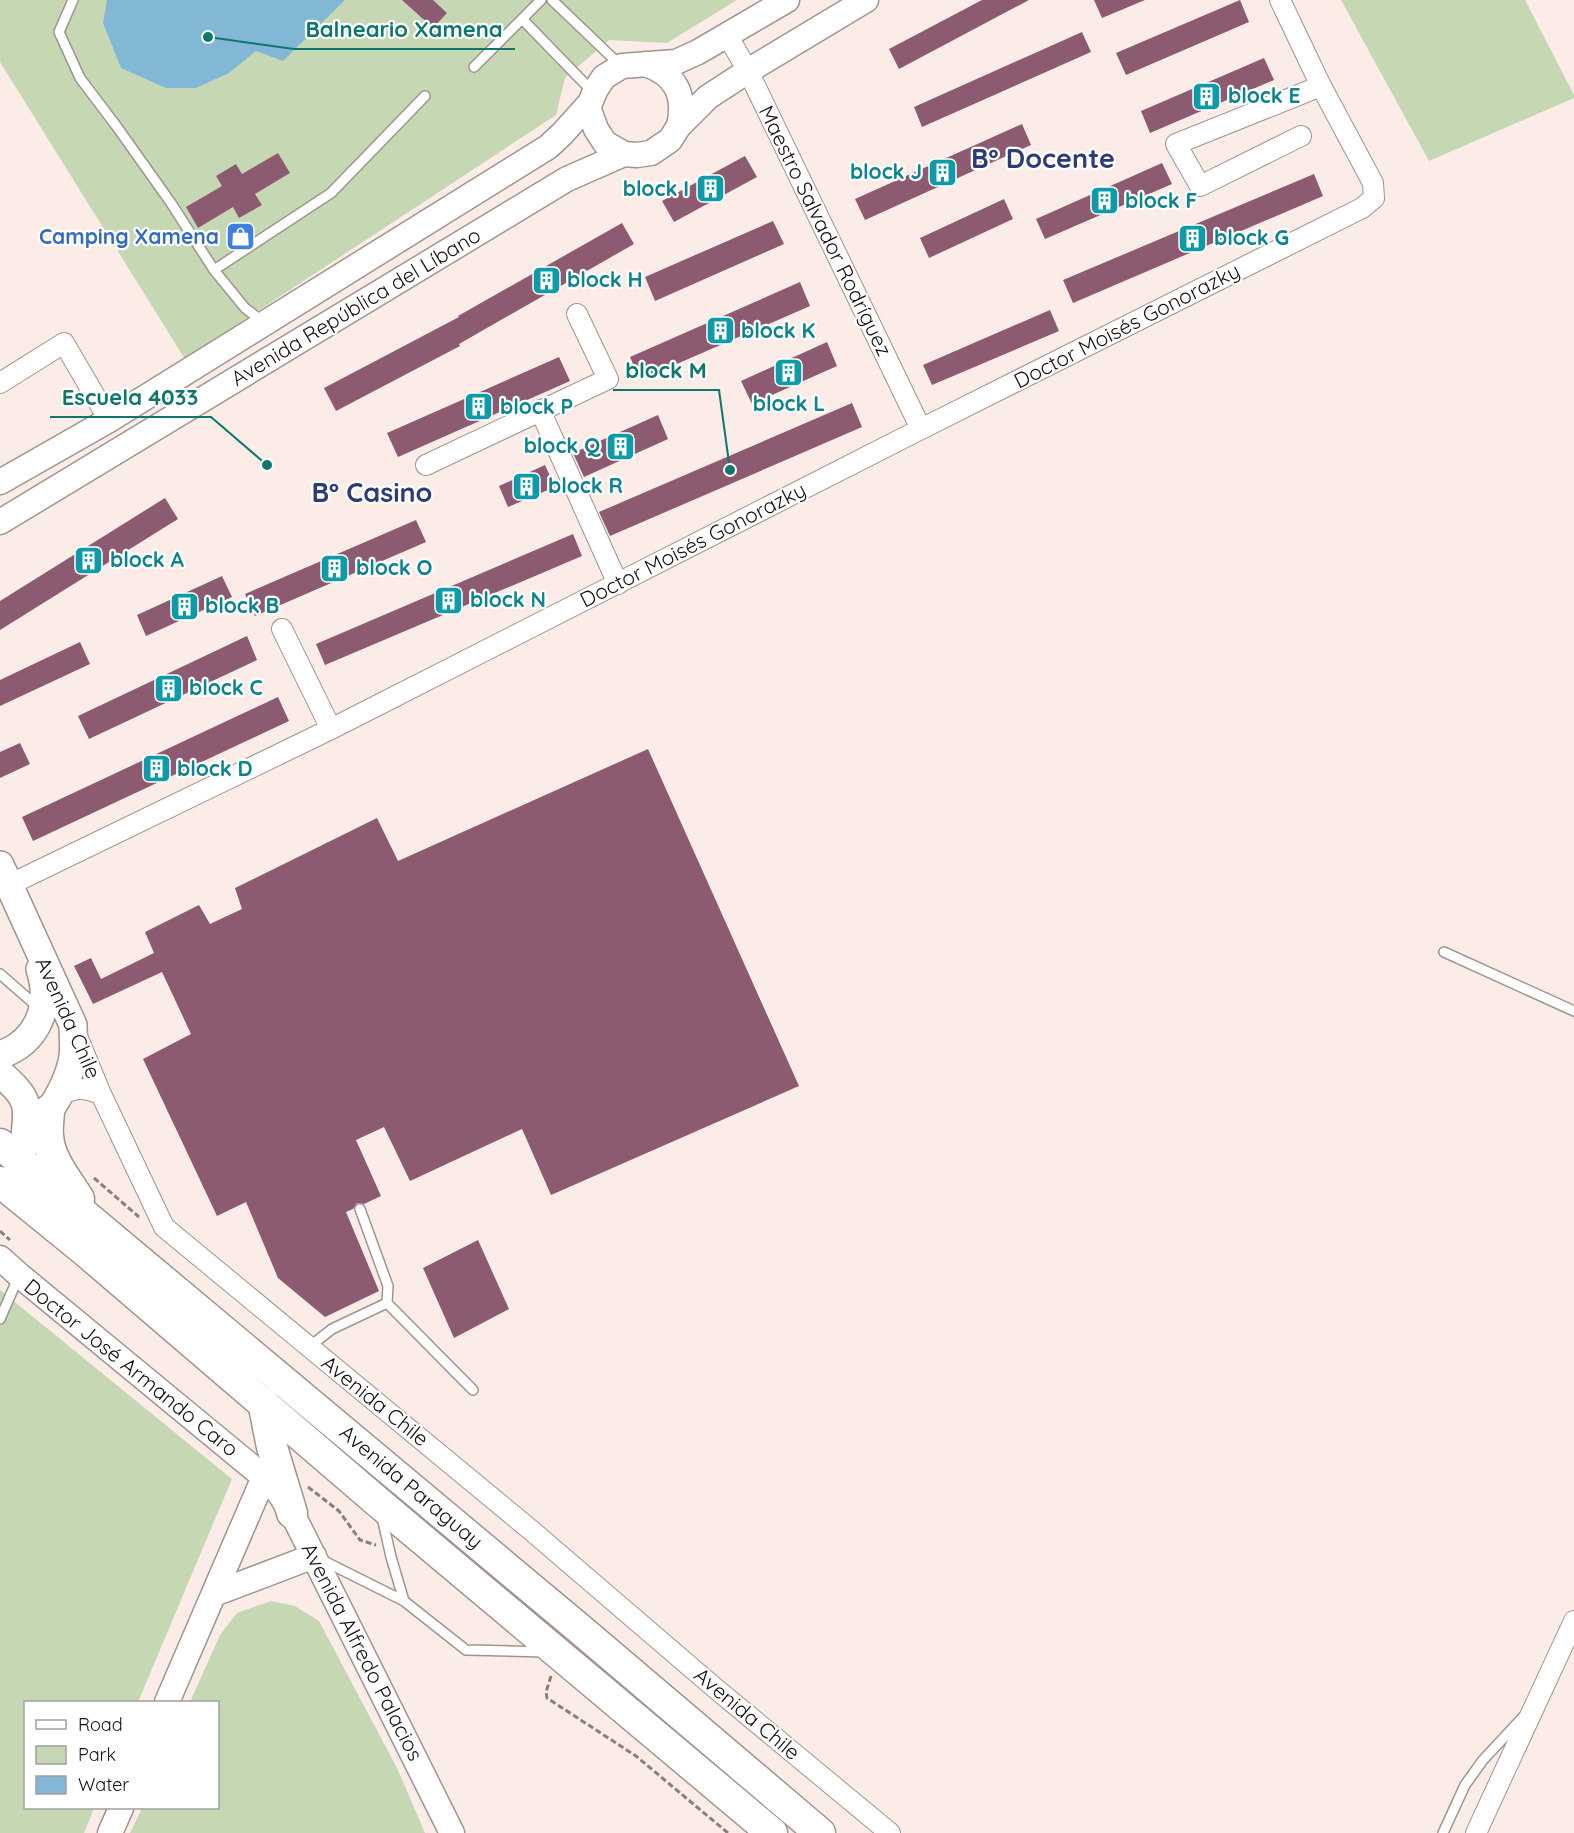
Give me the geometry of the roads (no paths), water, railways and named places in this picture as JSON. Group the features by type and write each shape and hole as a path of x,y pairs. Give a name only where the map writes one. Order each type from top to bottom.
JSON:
{"main road":[{"name":"Avenida Chile","path":"4,875 73,1025"},
{"path":"0,1055 24,1043 34,1030 42,1011 43,978 30,930"},
{"path":"73,1025 72,1062 54,1103 48,1134 54,1159 90,1217"},
{"path":"0,1073 24,1096 27,1116 8,1161"},
{"path":"8,1161 54,1103"},
{"name":"Avenida Paraguay","path":"8,1161 90,1217 820,1833"},
{"name":"Avenida Paraguay","path":"8,1161 85,1251 379,1503 772,1833"},
{"path":"0,1207 14,1212 85,1251"},
{"path":"263,1402 272,1465 292,1513"}],"street":[{"path":"787,0 698,52 675,62 633,65 604,77 592,98 589,111 605,143 624,153 637,155 651,153 670,140 679,126 708,97 748,70 866,0"},
{"path":"1280,0 1321,86 1176,144 1200,186 1301,136"},
{"name":"Maestro Salvador Rodríguez","path":"727,35 748,70 921,429"},
{"path":"633,65 655,68 671,78 679,93 682,112 679,126"},
{"name":"Doctor Moisés Gonorazky","path":"4,875 331,729 1362,208 1374,198 1373,183 1321,86"},
{"name":"Avenida República del Líbano","path":"0,482 109,420 263,322 548,147 592,98"},
{"name":"Avenida República del Líbano","path":"0,522 567,179 624,153"},
{"path":"306,296 321,301 324,311 313,333"},
{"path":"426,465 608,379 577,314"},
{"path":"0,383 64,344 109,420"},
{"path":"207,358 202,367 203,374 209,381 225,386"},
{"path":"540,410 618,584"},
{"path":"282,629 331,729"},
{"name":"Avenida Chile","path":"73,1025 101,1094 164,1227 532,1531 715,1688 890,1833"},
{"path":"54,1103 72,1089 82,1088 101,1094"},
{"name":"Doctor José Armando Caro","path":"9,1252 19,1275 272,1465"},
{"path":"167,1701 272,1465"},
{"name":"Avenida Alfredo Palacios","path":"292,1513 452,1833"},
{"path":"214,1594 314,1556"},
{"path":"1476,1833 1574,1621"},
{"path":"110,1833 121,1809"}],"lane":[{"path":"73,0 59,32 80,78 130,146 214,270 245,308 263,322"},
{"path":"474,67 542,0"},
{"path":"552,0 633,65"},
{"path":"522,19 592,98"},
{"path":"214,270 331,193 425,96"},
{"path":"1444,952 1574,1011"},
{"path":"0,974 42,1011"},
{"path":"360,1209 388,1287 387,1303 473,1390"},
{"path":"0,1320 3,1306 19,1275"},
{"path":"309,1347 332,1329 387,1303"},
{"path":"379,1503 404,1600"},
{"path":"314,1556 404,1600 466,1650 559,1653"},
{"path":"1443,1833 1466,1785 1483,1760 1536,1702"}],"water":[{"path":"107,0 345,0 283,61 256,51 229,73 196,88 166,88 121,68 103,23"}],"place":[{"name":"Balneario Xamena","path":"208,37"},
{"name":"block E","path":"1207,96"},
{"name":"block J","path":"943,172"},
{"name":"block I","path":"710,189"},
{"name":"block F","path":"1104,201"},
{"name":"Camping Xamena","path":"240,237"},
{"name":"block G","path":"1193,238"},
{"name":"block H","path":"546,280"},
{"name":"block K","path":"720,331"},
{"name":"block L","path":"789,373"},
{"name":"block P","path":"479,407"},
{"name":"block Q","path":"621,446"},
{"name":"Escuela 4033","path":"267,465"},
{"name":"block M","path":"730,470"},
{"name":"block R","path":"527,486"},
{"name":"block A","path":"89,560"},
{"name":"block O","path":"335,568"},
{"name":"block N","path":"449,600"},
{"name":"block B","path":"184,606"},
{"name":"block C","path":"168,688"},
{"name":"block D","path":"156,769"}],"district":[{"name":"Bº Docente","path":"1043,159"},
{"name":"Bº Casino","path":"372,493"}]}
